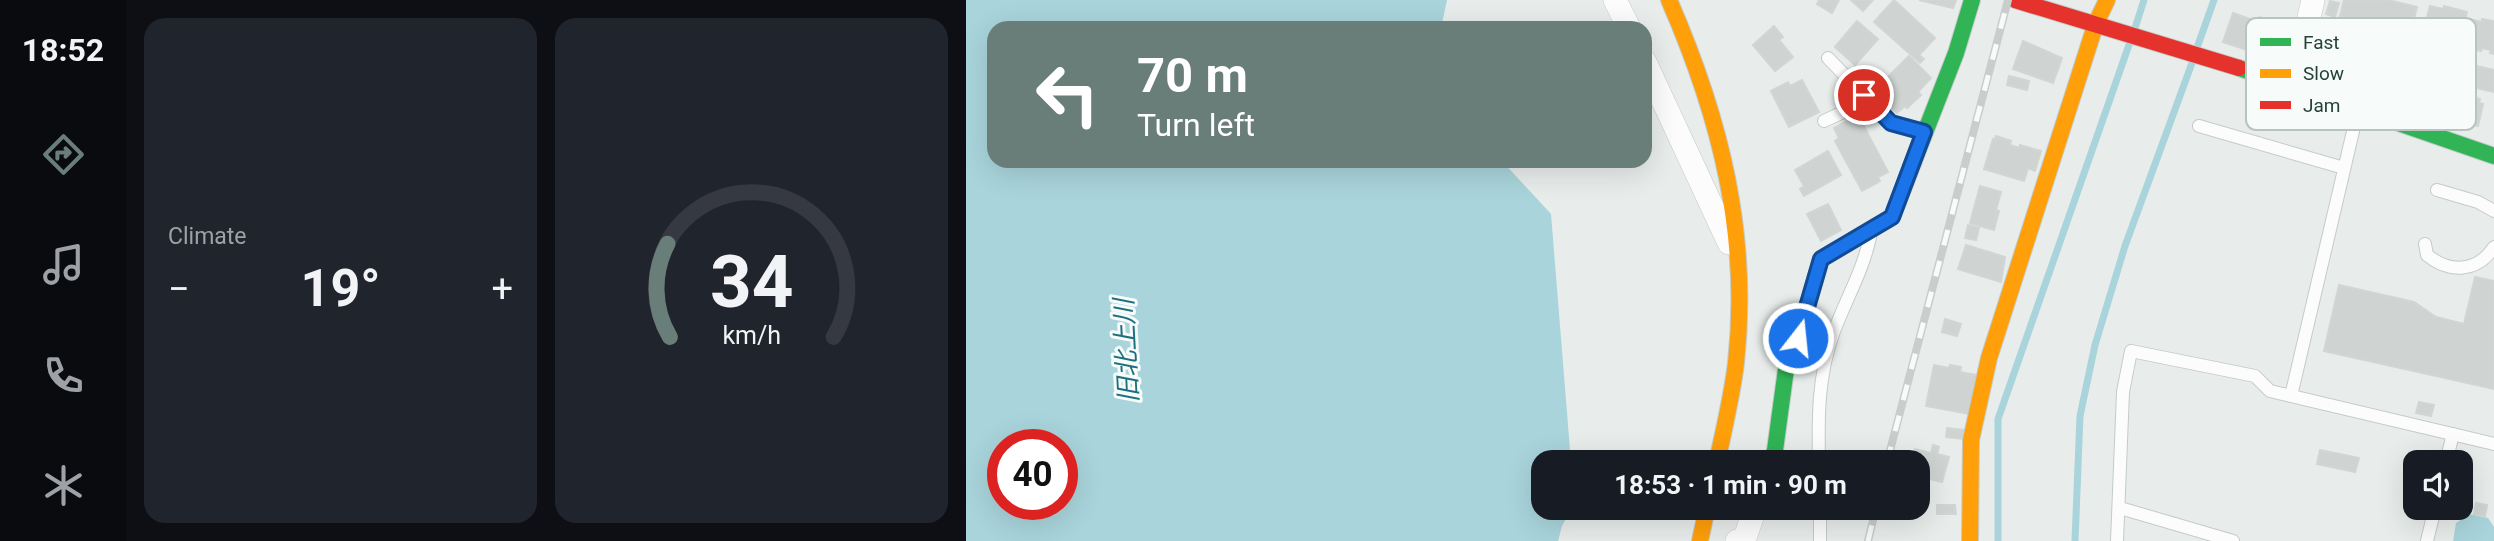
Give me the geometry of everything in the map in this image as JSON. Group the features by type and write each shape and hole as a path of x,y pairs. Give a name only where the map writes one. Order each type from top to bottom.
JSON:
{"street":[{"path":"1615,0 1626,21"},
{"path":"1669,0 1691,49 1711,106 1726,171 1737,262 1740,291 1737,352 1719,450"},
{"path":"1775,450 1786,369 1821,259 1892,217 1956,53 1972,0"},
{"path":"2015,0 2246,71"},
{"path":"1970,541 1971,440 1989,358 2096,23 2107,0"},
{"path":"2309,18 2313,0"},
{"path":"1652,76 1737,262"},
{"path":"2417,130 2494,156"},
{"path":"1700,541 1704,520"},
{"path":"1737,541 1745,538 1751,520"}],"lane":[{"path":"1828,58 1891,123 1924,132"},
{"path":"1824,121 1852,108 1864,95"},
{"path":"2199,126 2344,168"},
{"path":"2291,396 2353,130"},
{"path":"2437,190 2478,202 2494,211"},
{"path":"1819,450 1821,377 1833,335 1866,256 1871,230"},
{"path":"2425,244 2427,255 2438,264 2456,269 2471,267 2488,256 2494,247"},
{"path":"2117,541 2123,392 2131,351 2255,376 2270,391 2494,444"},
{"path":"2449,450 2453,434"},
{"path":"2120,508 2233,541"},
{"path":"1820,520 1820,541"},
{"path":"2427,541 2432,520"}],"water":[{"name":"旧北上川","path":"966,0 1447,0 1442,21 987,21 987,168 1508,168 1551,214 1570,450 1531,450 1531,520 1565,520 1558,541 966,541"},
{"path":"2473,515 2488,518 2494,527 2494,541 2453,541 2456,523 2460,520 2473,520"}],"building":[{"path":"1819,0 1839,0 1832,13 1817,4"},
{"path":"1851,0 1873,0 1863,11"},
{"path":"1894,0 1935,38 1919,55 1924,59 1920,63 1874,22"},
{"path":"1919,0 1956,0 1953,8"},
{"path":"2344,0 2388,0 2417,7 2414,18 2340,16"},
{"path":"2330,1 2339,3 2335,17 2326,14"},
{"path":"2430,6 2443,9 2444,6 2467,12 2466,18 2427,18"},
{"path":"2233,13 2247,18 2246,50 2223,42"},
{"path":"1857,21 1878,39 1855,65 1835,47"},
{"path":"2476,21 2493,21 2494,54 2490,53 2491,50 2482,48 2481,51 2476,50"},
{"path":"1774,26 1783,37 1779,40 1793,57 1775,71 1753,45"},
{"path":"2023,41 2062,58 2053,83 2013,69"},
{"path":"1909,56 1931,78 1918,92 1921,95 1897,113 1880,96 1887,89 1881,84"},
{"path":"2476,66 2494,70 2494,92 2476,88"},
{"path":"2009,76 2029,81 2027,90 2007,85"},
{"path":"1802,80 1819,112 1789,127 1771,91 1788,82 1790,86"},
{"path":"2476,98 2483,104 2476,125"},
{"path":"1858,115 1888,172 1878,177 1880,181 1862,191 1835,141 1839,138 1834,128"},
{"path":"1996,136 2011,141 2010,145 2019,148 2020,145 2041,151 2035,171 2028,168 2024,181 1984,169"},
{"path":"1828,151 1841,175 1804,196 1800,189 1804,186 1795,170"},
{"path":"1980,186 2001,192 1994,230 1970,223"},
{"path":"1828,204 1841,230 1821,241 1807,214"},
{"path":"1968,225 1979,228 1976,240 1965,238"},
{"path":"1966,245 2005,257 2001,282 1958,269"},
{"path":"2475,277 2494,281 2494,389 2324,351 2339,285 2414,302 2436,317 2464,324"},
{"path":"1945,319 1961,324 1957,336 1942,332"},
{"path":"1934,365 1961,367 1960,372 1977,375 1970,414 1926,406"},
{"path":"2419,402 2434,405 2431,416 2416,413"},
{"path":"1947,428 1964,430 1963,439 1946,437"},
{"path":"1933,445 1939,447 1937,454 1949,457 1942,482 1930,479"},
{"path":"2320,450 2359,458 2355,472 2317,464"},
{"path":"2476,503 2487,505 2485,516 2474,514"},
{"path":"1937,505 1955,505 1956,514 1937,514"}],"waterway":[{"path":"2135,28 2144,0"},
{"path":"2198,45 2214,0"},
{"path":"1998,541 1998,419 2130,42"},
{"path":"2075,541 2080,416 2095,345 2125,246 2192,63"}],"railway":[{"path":"1890,450 2008,0"},
{"path":"1868,541 1873,520"}],"traffic: fast":[{"path":"1775,450 1786,369 1821,259 1892,217 1956,53 1972,0"},
{"path":"2239,68 2246,70"},
{"path":"2419,130 2494,156"}],"traffic: slow":[{"path":"1669,0 1703,88 1716,132 1734,222 1739,268 1736,363 1720,450"},
{"path":"1970,541 1971,440 1989,358 2096,23 2107,0"},
{"path":"1700,541 1704,520"}],"traffic: jam":[{"path":"2015,0 2239,68"}],"route":[{"path":"1798,338 1821,259 1892,217 1924,132 1891,123 1864,95"}]}
